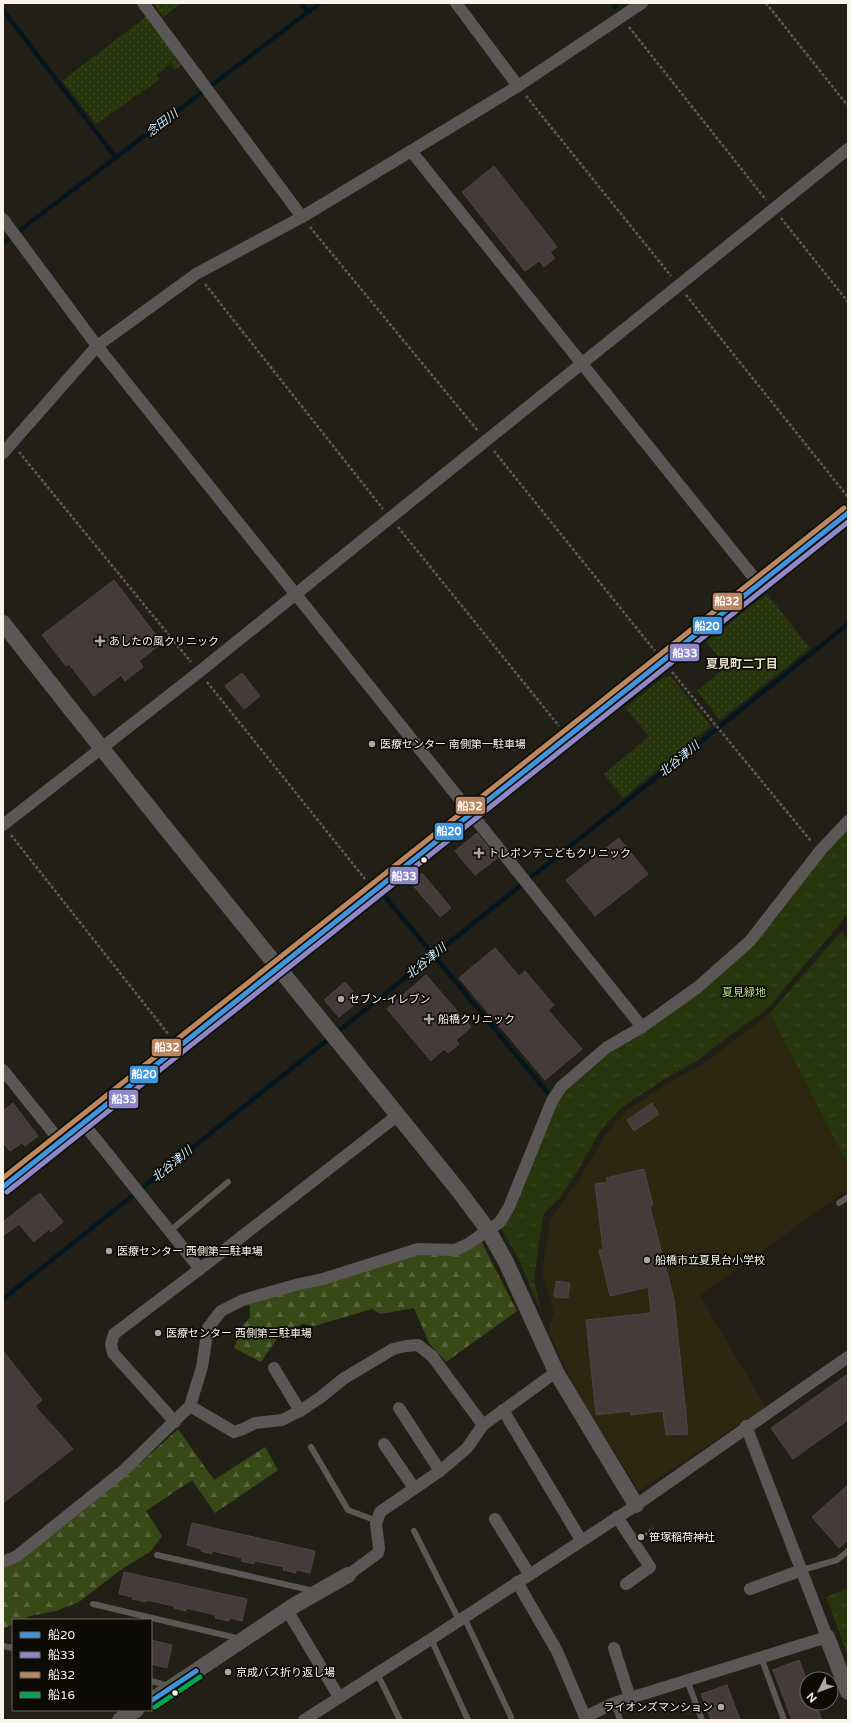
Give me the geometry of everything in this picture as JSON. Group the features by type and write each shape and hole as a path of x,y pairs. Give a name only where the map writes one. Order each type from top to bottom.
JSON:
{"street":[{"path":"143,3 302,217"},
{"path":"456,3 518,86"},
{"path":"3,453 97,346 196,274 302,217 518,86 642,3"},
{"path":"3,825 199,672 848,149"},
{"path":"411,151 580,364 758,584"},
{"path":"3,219 97,346 642,1027"},
{"path":"3,1185 83,1123 471,813 568,738 663,660 848,513"},
{"path":"3,623 100,748 333,1034 462,1195 488,1230 521,1294 556,1372 636,1505"},
{"path":"3,1562 17,1556 122,1472 190,1406 202,1367 208,1328 221,1311 243,1300 298,1284 323,1279 418,1249 455,1250 468,1244 500,1222 509,1207 552,1101 561,1087 606,1048 642,1027 698,987 750,941 820,852 848,821"},
{"path":"3,1070 60,1141"},
{"path":"175,1422 113,1352 111,1344 114,1334 398,1115"},
{"path":"83,1123 200,1269"},
{"path":"190,1406 234,1432 255,1423 282,1420 300,1411 349,1376 393,1349 418,1345 432,1356 483,1425"},
{"path":"304,1720 636,1505 746,1426 848,1357"},
{"path":"274,1368 300,1411"},
{"path":"152,1700 287,1610 348,1575 378,1553 377,1521 380,1512 440,1471 467,1448 483,1425 556,1372"},
{"path":"399,1408 440,1471"},
{"path":"503,1410 581,1540"},
{"path":"746,1426 848,1692"},
{"path":"384,1444 414,1488"},
{"path":"617,1517 650,1567 626,1584"},
{"path":"495,1519 529,1574"},
{"path":"750,1589 802,1570"},
{"path":"517,1582 557,1651 585,1719 614,1702 828,1637"},
{"path":"287,1610 339,1697"},
{"path":"614,1648 630,1698"},
{"path":"120,1720 134,1711"}],"lane":[{"path":"170,1231 228,1182"},
{"path":"839,1203 848,1197"},
{"path":"311,1447 348,1510 377,1521"},
{"path":"414,1531 462,1619 511,1717"},
{"path":"802,1570 837,1560 848,1551"},
{"path":"157,1556 317,1592"},
{"path":"93,1604 244,1639"},
{"path":"431,1639 468,1720"},
{"path":"761,1657 784,1720"},
{"path":"377,1673 400,1720"},
{"path":"687,1680 702,1720"},
{"path":"152,1682 174,1687"},
{"path":"614,1702 620,1720"}],"path":[{"path":"766,3 848,106"},
{"path":"621,18 848,302"},
{"path":"12,443 199,672 374,890"},
{"path":"663,660 820,852"},
{"path":"3,825 178,1047"},
{"path":"644,1535 653,1528"}],"shaded area":[{"name":"船橋市立夏見台小学校","path":"770,1013 848,1165 848,1189 700,1296 766,1407 639,1491 578,1394 548,1331 554,1312 542,1272 550,1219 579,1180 606,1134 625,1112 667,1083 702,1065"}],"green space":[{"path":"153,3 182,3 163,17"},
{"path":"147,16 182,65 175,70 171,64 156,75 159,80 96,124 62,81"},
{"path":"767,594 810,648 720,720 697,691 727,666 706,642"},
{"path":"670,676 711,726 623,798 604,774 649,736 625,708 663,678"},
{"name":"夏見緑地","path":"848,827 848,912 839,925 767,1009 700,1059 666,1078 621,1108 601,1130 559,1199 543,1214 534,1281 542,1314 517,1255 500,1227 564,1092 578,1078 608,1054 644,1033 701,991"},
{"path":"842,931 848,940 848,1165 770,1013"},
{"path":"481,1241 517,1311 446,1362 429,1343 414,1308 380,1314 372,1309 314,1326 303,1324 281,1333 261,1362 234,1348 242,1326 250,1318 250,1304 418,1254"},
{"path":"178,1429 214,1480 265,1447 278,1470 215,1513 192,1480 146,1511 162,1536 151,1551 122,1569 79,1602 56,1611 30,1616 24,1619 12,1619 12,1624 3,1629 3,1566 24,1555 73,1519 149,1456"},
{"path":"848,1588 848,1656 826,1597"}],"building":[{"path":"494,166 557,247 550,252 555,258 544,267 539,261 525,271 462,192"},
{"path":"114,580 162,643 139,661 143,667 125,681 121,675 94,696 69,664 66,666 42,635"},
{"path":"242,673 260,696 244,709 225,686"},
{"path":"477,833 497,858 475,875 455,851"},
{"path":"619,838 648,874 595,916 566,880"},
{"path":"422,873 451,908 440,917 411,883"},
{"path":"495,948 519,976 525,971 554,1005 548,1010 582,1049 545,1080 459,978"},
{"path":"426,975 471,1027 456,1040 459,1044 448,1053 444,1049 431,1061 387,1009"},
{"path":"345,982 360,1000 339,1017 324,1000"},
{"path":"13,1103 38,1136 25,1146 22,1143 10,1151 3,1143 3,1111"},
{"path":"652,1103 659,1114 634,1131 627,1120"},
{"path":"644,1169 653,1205 650,1207 674,1299 688,1434 666,1435 663,1411 631,1415 630,1411 596,1415 586,1320 651,1313 648,1287 610,1296 599,1250 603,1249 595,1184 607,1182 606,1178"},
{"path":"40,1193 63,1222 51,1232 49,1229 34,1242 19,1224 3,1236 3,1222"},
{"path":"556,1281 570,1283 568,1298 554,1297"},
{"path":"3,1351 42,1400 35,1406 73,1449 3,1503"},
{"path":"848,1374 848,1420 793,1459 771,1428"},
{"path":"848,1485 848,1540 839,1548 812,1517"},
{"path":"192,1523 315,1551 310,1573 296,1570 296,1573 283,1570 284,1567 255,1561 254,1564 241,1561 242,1558 212,1551 212,1554 201,1551 201,1549 187,1545"},
{"path":"124,1572 247,1599 242,1621 230,1618 229,1621 215,1618 216,1615 186,1608 186,1611 174,1608 174,1606 146,1600 146,1602 132,1599 133,1597 119,1594"},
{"path":"152,1640 172,1645 167,1668 152,1664"},
{"path":"799,1660 803,1671 799,1671 799,1711 818,1711 822,1720 792,1720 773,1670"},
{"name":"ライオンズマンション","path":"727,1685 740,1720 711,1720 701,1694"}],"waterway":[{"path":"301,3 308,12"},
{"name":"念田川","path":"3,243 320,3"},
{"path":"612,3 615,7"},
{"path":"3,10 116,158"},
{"name":"北谷津川","path":"3,1299 848,624"},
{"path":"386,898 547,1092"}],"transit line":[{"name":"船32","path":"3,1178 844,508"},
{"name":"船20","path":"3,1187 848,513"},
{"name":"船33","path":"7,1192 848,522"},
{"name":"船20","path":"152,1700 196,1671"},
{"name":"船16","path":"155,1707 200,1677"}],"place":[{"name":"あしたの風クリニック","path":"100,641"},
{"name":"医療センター 南側第一駐車場","path":"372,744"},
{"name":"トレポンテこどもクリニック","path":"479,853"},
{"name":"セブン-イレブン","path":"341,999"},
{"name":"船橋クリニック","path":"429,1019"},
{"name":"医療センター 西側第二駐車場","path":"109,1251"},
{"name":"船橋市立夏見台小学校","path":"647,1260"},
{"name":"医療センター 西側第三駐車場","path":"158,1333"},
{"name":"笹塚稲荷神社","path":"641,1537"},
{"name":"京成バス折り返し場","path":"228,1672"},
{"name":"ライオンズマンション","path":"721,1707"}],"district":[{"name":"夏見町二丁目","path":"742,664"}]}
